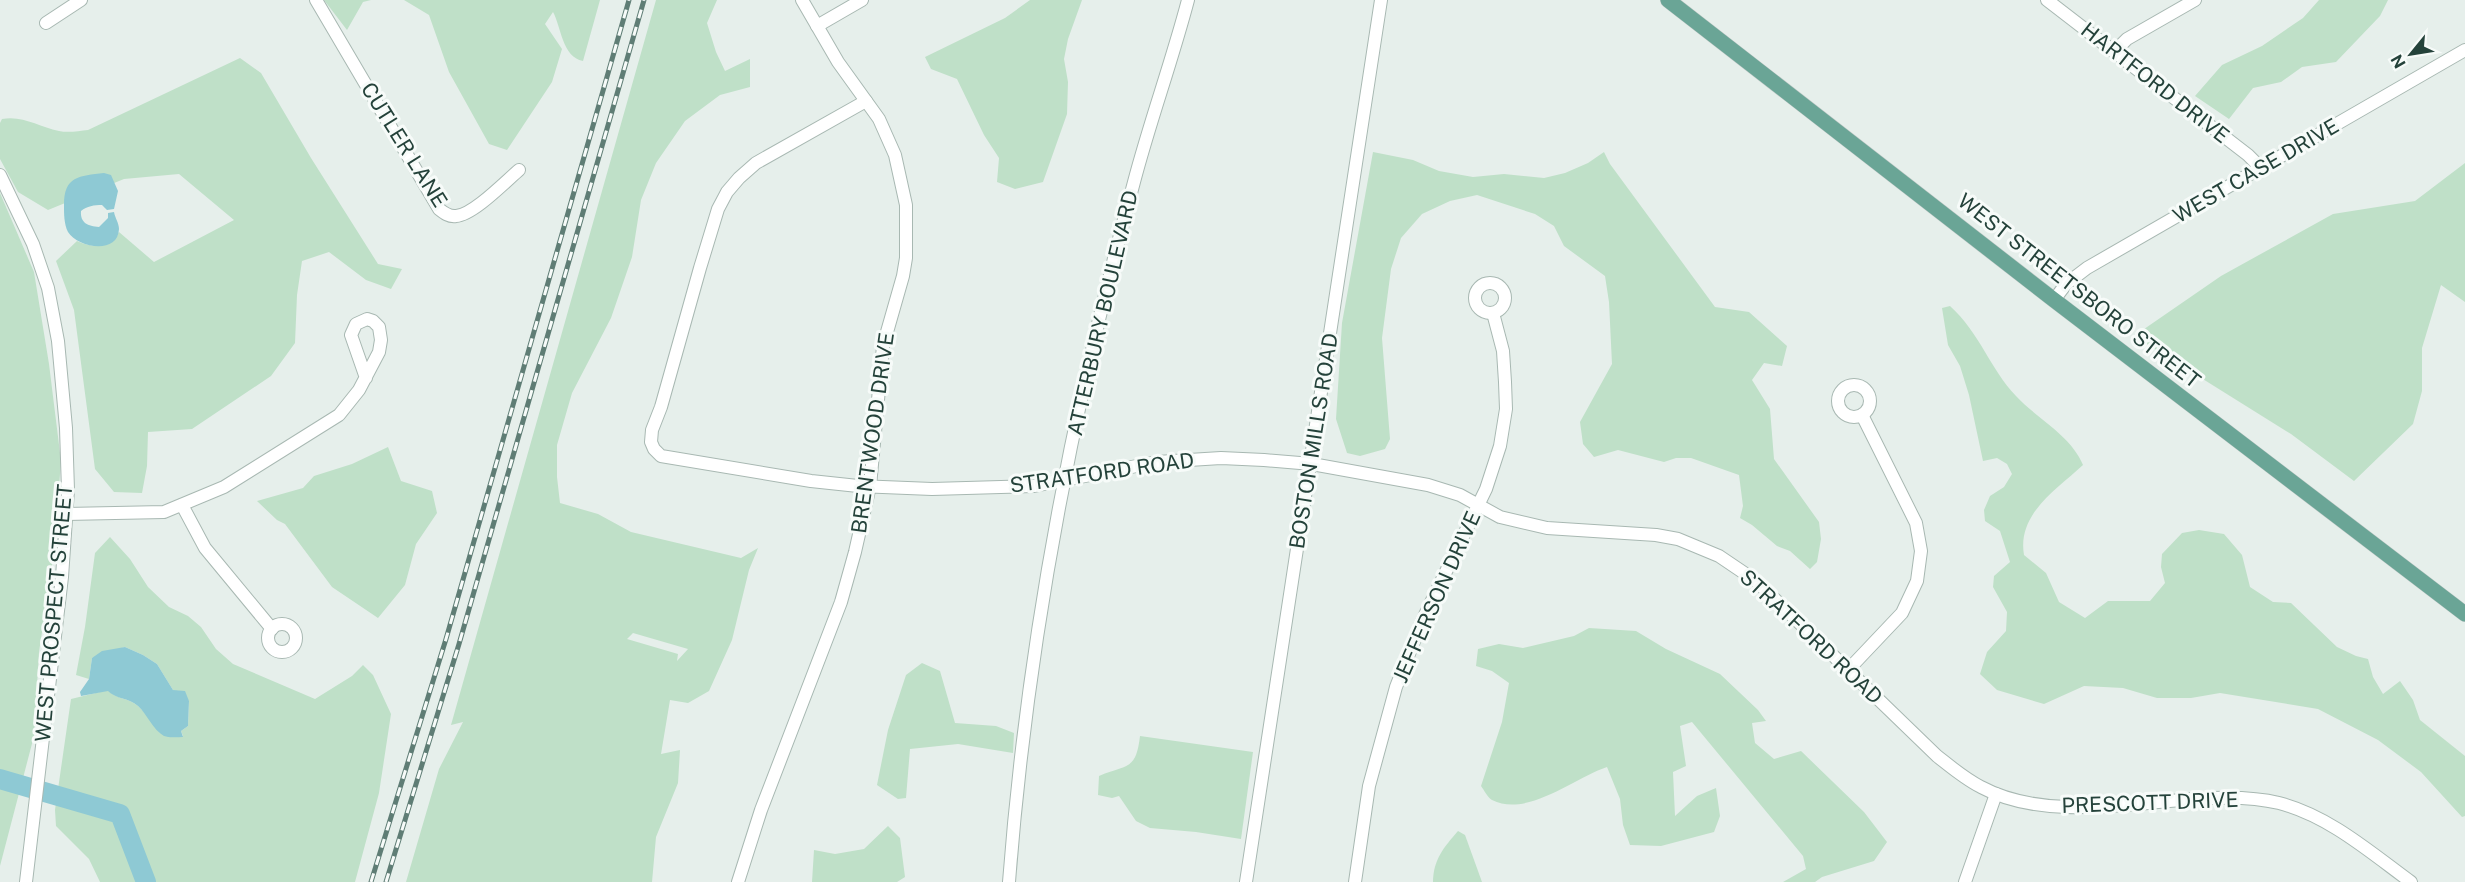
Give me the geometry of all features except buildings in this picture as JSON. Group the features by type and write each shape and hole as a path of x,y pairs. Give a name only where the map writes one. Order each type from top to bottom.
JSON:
{"main road":[{"name":"WEST STREETSBORO STREET","path":"1668,0 2465,615"}],"street":[{"path":"46,23 81,0"},
{"name":"CUTLER LANE","path":"316,0 439,209 452,216 469,212 519,170"},
{"name":"BRENTWOOD DRIVE","path":"738,882 761,810 841,602 855,552 870,486 883,346 903,276 907,230 906,205 896,155 879,119 838,62 802,0"},
{"path":"817,26 862,0"},
{"name":"ATTERBURY BOULEVARD","path":"1009,882 1034,664 1065,480 1096,334 1128,205 1188,0"},
{"name":"BOSTON MILLS ROAD","path":"1246,882 1381,0"},
{"name":"HARTFORD DRIVE","path":"2047,0 2248,155 2260,168"},
{"path":"2114,52 2127,39 2194,0"},
{"name":"WEST CASE DRIVE","path":"2054,300 2066,284 2080,273 2465,50"},
{"name":"STRATFORD ROAD","path":"866,101 756,163 727,192 718,209 662,407 652,430 651,442 661,456 811,481 870,486 970,489 1034,486 1157,462 1183,460 1232,459 1311,464 1447,490 1500,517 1547,528 1656,535 1701,547 1756,581 1937,756 1964,777 1996,794"},
{"name":"WEST PROSPECT STREET","path":"0,175 33,244 53,307 66,428 66,514 62,578 26,882"},
{"name":"JEFFERSON DRIVE","path":"1355,882 1369,786 1396,687 1422,621 1478,505 1500,446 1506,409 1503,351 1493,313"},
{"path":"66,514 164,512 224,488 339,415 366,378"},
{"path":"1848,670 1902,612 1917,581 1922,551 1916,523 1862,415"},
{"path":"182,505 205,548 272,629"},
{"path":"1965,882 1996,794"},
{"name":"PRESCOTT DRIVE","path":"1996,794 2019,801 2061,808 2225,797 2277,802 2306,811 2338,829 2411,882"}],"green space":[{"path":"324,0 371,0 363,2 347,30"},
{"path":"404,0 600,0 583,61 571,54 566,47 553,12 545,24 562,49 552,82 507,150 489,144 449,72 429,15"},
{"path":"656,0 717,0 707,23 716,52 725,71 750,59 750,87 720,95 685,121 656,163 641,200 632,257 611,318 572,393 557,445 560,503 598,514 631,532 741,558 758,548 749,570 732,640 709,691 688,703 670,700 661,754 680,750 678,783 656,837 652,882 406,882 439,769 463,722 451,725","holes":["633,633 688,649 677,661 678,654 627,639"]},
{"path":"1030,0 1082,0 1068,39 1064,59 1068,82 1067,114 1043,182 1015,189 997,182 999,158 984,135 957,79 931,69 925,57 1005,18"},
{"path":"2319,0 2388,0 2380,16 2336,62 2302,67 2281,82 2253,88 2229,119 2195,96 2222,65 2262,46 2303,18"},
{"path":"240,58 261,73 378,264 402,269 391,289 366,280 329,252 302,261 297,295 295,343 271,376 192,429 148,432 147,466 142,493 114,492 95,469 74,310 56,261 77,241 101,246 111,242 119,232 154,262 234,220 179,174 124,179 48,210 18,192 0,159 0,123 2,119 10,118 62,132 88,130"},
{"path":"1373,152 1413,160 1439,171 1473,177 1504,174 1544,178 1565,173 1588,163 1604,152 1610,164 1715,307 1749,312 1787,346 1782,366 1764,363 1752,380 1770,409 1774,459 1819,522 1821,539 1817,562 1810,569 1790,551 1777,546 1740,518 1743,506 1739,475 1691,458 1676,458 1664,462 1618,450 1594,457 1583,444 1580,422 1612,364 1609,302 1605,276 1564,246 1554,226 1535,214 1477,195 1450,201 1422,214 1401,238 1391,269 1382,338 1390,439 1385,449 1360,456 1347,453 1336,419 1342,323"},
{"path":"2465,163 2465,302 2441,285 2422,348 2422,391 2413,424 2354,481 2291,434 2134,336 2221,276 2333,214 2415,201"},
{"path":"0,193 34,272 49,364 61,461 54,552 39,652 34,736 0,866"},
{"path":"1950,306 1969,328 2016,396 2062,436 2078,454 2083,465 2032,515 2023,540 2024,555 2046,573 2059,602 2085,618 2108,601 2150,601 2165,583 2161,567 2162,554 2182,533 2199,530 2224,534 2242,555 2250,587 2273,602 2291,603 2337,647 2368,659 2373,677 2383,694 2400,681 2413,700 2420,720 2465,756 2465,816 2462,817 2421,772 2378,740 2318,709 2220,693 2191,698 2157,698 2123,688 2084,686 2044,704 1997,690 1980,674 1987,652 2006,631 2007,612 1993,587 1994,576 2010,562 2000,531 1985,521 1984,510 1990,496 2004,487 2012,474 2007,464 1997,458 1983,461 1969,395 1960,366 1948,345 1942,308"},
{"path":"388,447 401,481 432,491 437,513 416,544 405,585 378,618 332,587 285,524 277,520 257,501 303,488 314,476 352,464"},
{"path":"110,537 130,559 148,587 169,607 188,616 201,627 216,649 233,664 315,699 352,676 363,665 373,675 391,714 379,793 355,882 100,882 89,859 56,826 55,810 71,699 108,690 138,706 160,733 183,736 181,731 188,726 189,701 173,690 157,664 143,655 125,647 92,658 89,679 76,675 95,553"},
{"path":"1589,628 1636,631 1666,649 1720,674 1758,710 1766,721 1752,723 1755,743 1774,759 1801,751 1864,812 1887,842 1874,861 1822,877 1815,882 1783,882 1806,869 1803,856 1692,722 1680,726 1686,766 1673,772 1675,816 1697,796 1716,788 1720,816 1714,832 1661,846 1630,845 1623,825 1620,799 1607,767 1535,800 1520,804 1506,804 1492,800 1481,786 1502,722 1509,683 1492,671 1476,666 1478,649 1499,644 1523,648 1574,636"},
{"path":"922,663 940,671 955,723 996,726 1014,733 1013,753 958,744 910,749 906,798 898,799 877,785 888,730 906,675"},
{"path":"1140,736 1253,752 1241,839 1150,828 1136,821 1119,796 1112,798 1098,795 1099,776 1133,761"},
{"path":"888,826 900,838 905,877 897,882 812,882 814,850 835,854 864,849"},
{"path":"1458,831 1465,835 1482,882 1433,882 1437,860"}],"water":[{"path":"104,173 111,175 118,191 114,209 107,210 102,205 91,206 81,211 82,218 88,225 99,227 108,218 108,213 114,212 119,229 112,243 105,246 88,245 73,238 68,232 65,219 65,195 70,183 75,179"},
{"path":"125,647 157,664 173,690 185,691 189,701 188,726 181,731 183,737 164,736 138,706 108,691 81,696 80,692 89,679 92,658 102,651"}],"waterway":[{"path":"0,779 120,814 146,882"}],"railway":[{"path":"371,882 446,639 629,0"},
{"path":"386,882 459,644 644,0"}]}
